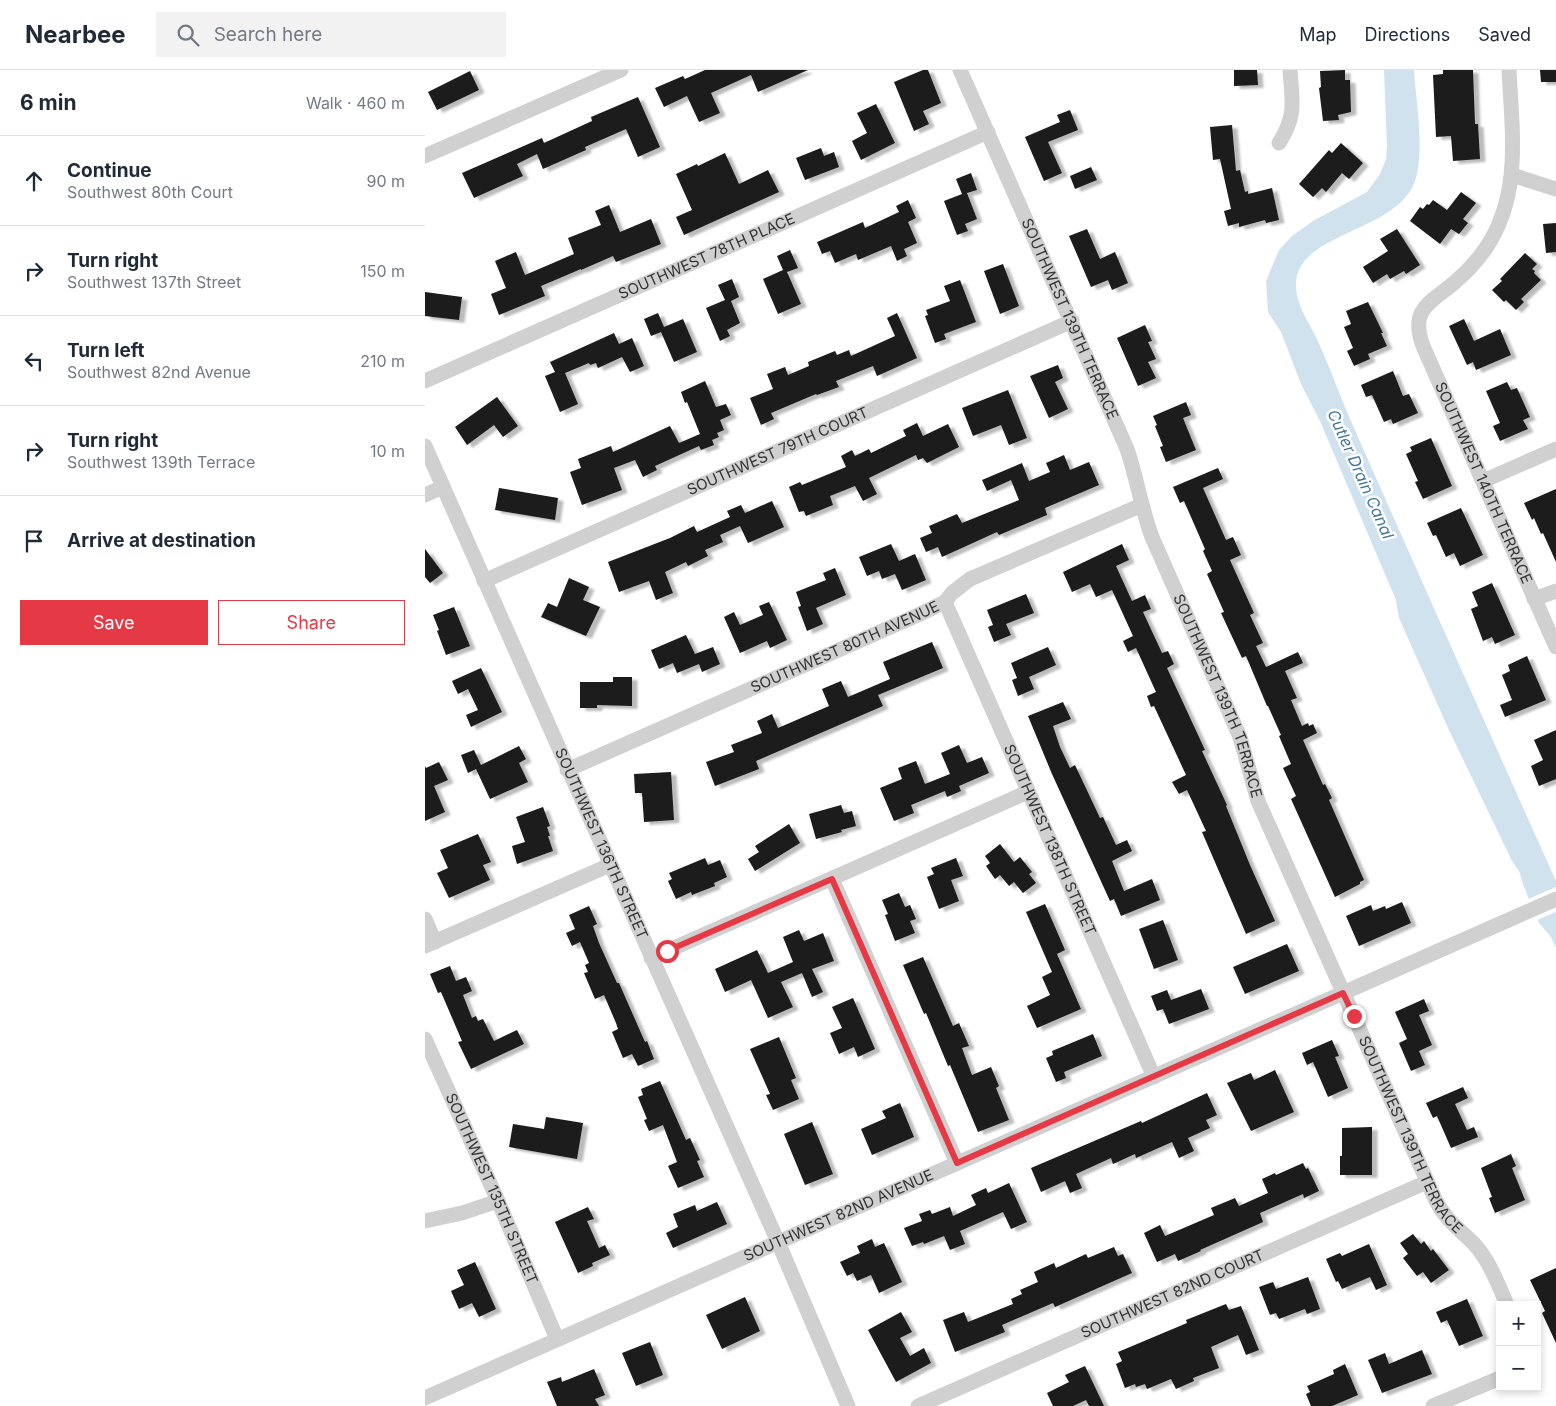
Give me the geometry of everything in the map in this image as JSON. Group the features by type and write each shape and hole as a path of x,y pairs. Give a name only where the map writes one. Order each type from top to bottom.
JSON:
{"street":[{"path":"425,156 621,70"},
{"name":"SOUTHWEST 139TH TERRACE","path":"961,70 1127,449 1152,537 1239,737 1257,801 1427,1182 1443,1213 1475,1245 1484,1257 1505,1301"},
{"path":"1279,143 1289,128 1292,113 1290,70"},
{"path":"1509,70 1514,156 1512,175 1556,189"},
{"name":"SOUTHWEST 78TH PLACE","path":"425,381 988,132"},
{"name":"SOUTHWEST 140TH TERRACE","path":"1512,175 1505,206 1485,249 1465,274 1425,305 1419,316 1419,331 1423,346 1556,647"},
{"name":"SOUTHWEST 79TH COURT","path":"484,581 1072,321"},
{"name":"SOUTHWEST 136TH STREET","path":"425,446 567,770 778,1242 848,1406"},
{"path":"1483,481 1556,449"},
{"path":"425,495 443,487"},
{"name":"SOUTHWEST 80TH AVENUE","path":"567,770 945,602 952,593 969,579 1142,504"},
{"path":"1534,599 1556,591"},
{"name":"SOUTHWEST 138TH STREET","path":"945,602 1154,1077"},
{"path":"651,958 1028,792"},
{"path":"425,919 430,944 610,864"},
{"path":"832,879 957,1163"},
{"name":"SOUTHWEST 82ND AVENUE","path":"425,1398 1556,899"},
{"name":"SOUTHWEST 135TH STREET","path":"425,1039 498,1201 557,1339"},
{"name":"SOUTHWEST 82ND COURT","path":"918,1406 1427,1182"},
{"path":"425,1221 462,1213 498,1201"},
{"path":"1433,1406 1496,1380"}],"water":[{"name":"Cutler Drain Canal","path":"1384,70 1414,70 1420,141 1415,181 1405,198 1390,211 1330,242 1313,253 1301,266 1296,290 1303,312 1317,339 1399,530 1556,881 1556,948 1551,937 1539,923 1519,871 1512,861 1448,728 1399,618 1396,600 1320,421 1301,384 1281,332 1268,312 1266,281 1279,250 1292,236 1313,221 1367,192 1380,174 1386,159 1387,147"}],"pier":[{"path":"1556,887 1556,912 1535,921 1526,900"}],"building":[{"path":"705,70 808,70 758,92 751,75 711,93 720,113 699,122 687,96 664,107 655,88 683,76 685,79"},
{"path":"923,70 928,70 941,103 923,111 929,124 914,131 894,82"},
{"path":"1234,70 1257,70 1258,85 1234,86"},
{"path":"1345,70 1345,80 1350,80 1351,112 1338,115 1339,120 1323,121 1319,88 1321,87 1320,71"},
{"path":"1443,70 1473,70 1475,124 1478,124 1480,159 1453,161 1451,136 1436,137 1433,75 1443,74"},
{"path":"1540,70 1556,70 1556,82 1541,82"},
{"path":"470,71 479,90 437,110 428,92"},
{"path":"638,97 660,147 638,157 626,129 585,147 586,150 543,169 537,154 517,164 523,176 474,198 462,173 542,138 544,143 592,121 591,117"},
{"path":"876,104 895,143 861,160 852,141 867,133 857,113"},
{"path":"1070,110 1078,130 1048,142 1062,173 1044,181 1025,137 1060,122 1057,115"},
{"path":"1232,125 1236,171 1240,170 1245,192 1248,191 1248,194 1272,188 1279,220 1266,223 1265,220 1239,227 1239,223 1228,226 1224,211 1231,209 1220,159 1213,160 1210,127"},
{"path":"1341,143 1363,163 1349,179 1342,173 1326,192 1322,188 1313,197 1299,184 1329,150 1332,153"},
{"path":"821,148 824,156 834,152 839,167 805,180 796,158"},
{"path":"725,153 739,184 768,170 779,192 684,235 676,217 692,210 676,174"},
{"path":"1091,167 1097,180 1075,189 1070,176"},
{"path":"971,173 977,190 967,193 977,219 965,224 968,231 957,235 944,201 962,194 956,179"},
{"path":"1461,192 1476,203 1463,219 1468,223 1459,234 1451,229 1440,244 1410,221 1420,207 1423,209 1433,200 1447,210"},
{"path":"908,200 916,218 908,222 917,243 904,249 907,256 897,261 891,246 858,260 856,254 835,263 830,251 822,254 817,242 863,222 865,228 899,212 896,206"},
{"path":"609,205 620,232 651,219 661,244 616,262 613,256 541,286 545,296 499,315 491,294 506,288 495,261 516,252 525,275 574,254 568,238 601,225 595,211"},
{"path":"1556,223 1556,252 1546,253 1543,224"},
{"path":"1087,229 1100,259 1115,252 1128,283 1112,290 1108,280 1091,287 1069,236"},
{"path":"1397,229 1420,265 1406,274 1404,271 1390,279 1387,274 1373,283 1363,267 1388,251 1380,239"},
{"path":"790,250 798,268 787,272 801,304 778,314 763,279 783,270 777,256"},
{"path":"1525,253 1537,264 1532,269 1541,280 1521,299 1524,302 1516,310 1506,300 1504,302 1492,290"},
{"path":"1003,264 1019,306 1000,314 984,271"},
{"path":"732,279 739,297 731,301 740,323 727,330 730,336 720,341 706,308 725,300 718,285"},
{"path":"960,280 976,322 944,334 946,339 935,343 925,316 928,315 926,310 950,301 944,286"},
{"path":"425,292 462,297 459,320 425,316"},
{"path":"1368,302 1387,346 1368,354 1370,359 1354,366 1347,351 1353,348 1344,327 1351,324 1346,311"},
{"path":"658,313 664,327 683,319 697,352 674,362 661,332 651,336 644,319"},
{"path":"897,313 917,358 877,376 873,366 836,381 839,387 816,394 771,413 774,419 761,425 750,398 773,389 767,374 785,367 788,375 809,366 808,362 835,351 837,355 849,350 851,356 895,336 887,318"},
{"path":"1464,319 1474,341 1500,329 1511,355 1476,370 1473,362 1467,365 1449,326"},
{"path":"1145,325 1152,341 1148,342 1156,359 1148,362 1156,378 1138,386 1117,338"},
{"path":"614,333 619,344 632,338 644,366 630,372 622,357 598,368 596,363 590,365 589,363 565,373 578,404 560,412 545,376 555,372 550,362"},
{"path":"1058,365 1063,378 1055,382 1068,409 1049,418 1030,376"},
{"path":"1393,371 1403,396 1409,394 1418,413 1393,424 1391,419 1384,422 1372,395 1366,397 1361,385"},
{"path":"705,381 716,407 726,404 731,415 720,420 724,430 717,433 719,437 712,440 714,445 701,450 699,446 655,466 657,470 643,477 635,460 614,468 622,490 582,505 570,472 581,468 578,459 611,446 613,452 670,426 679,443 700,434 681,392"},
{"path":"1507,382 1511,390 1517,388 1530,417 1523,420 1528,429 1500,441 1493,426 1500,423 1486,391"},
{"path":"1008,390 1027,438 1009,445 1001,425 973,436 962,408"},
{"path":"497,397 518,426 503,437 494,425 467,445 455,427"},
{"path":"1186,402 1191,415 1183,418 1196,450 1166,462 1160,447 1163,446 1153,416"},
{"path":"917,423 923,436 948,424 959,447 927,463 923,458 918,460 916,455 869,478 877,494 863,501 855,486 830,496 833,505 806,516 804,511 799,512 789,487 800,482 802,485 846,467 841,456 852,450 855,456 869,449 871,453 906,436 903,430"},
{"path":"1431,438 1452,486 1423,499 1415,482 1418,481 1406,454 1412,451 1410,447"},
{"path":"1064,455 1070,470 1089,462 1099,485 1045,508 1047,515 999,535 997,532 942,557 938,547 926,552 920,538 932,533 929,526 957,514 962,523 1019,500 1011,480 987,491 982,480 1022,463 1029,481 1050,472 1046,463"},
{"path":"1218,468 1223,479 1203,488 1226,540 1233,537 1241,555 1230,560 1254,613 1250,615 1263,643 1256,646 1266,667 1298,652 1303,663 1285,671 1297,698 1291,700 1302,726 1308,723 1309,726 1313,724 1317,733 1303,740 1323,785 1325,784 1332,798 1329,800 1364,880 1335,897 1291,799 1296,796 1283,768 1291,764 1279,736 1281,735 1246,656 1242,658 1221,613 1224,612 1207,574 1212,571 1203,551 1205,549 1184,501 1180,503 1173,487"},
{"path":"499,488 558,498 555,520 495,510"},
{"path":"1556,489 1556,562 1543,533 1541,534 1534,518 1532,520 1524,503"},
{"path":"772,501 784,527 748,543 740,526 720,535 723,542 705,550 708,556 688,566 686,562 665,572 673,593 656,600 649,581 619,592 608,562 670,538 694,526 697,532 730,517 727,511 741,505 745,513"},
{"path":"1461,508 1483,555 1460,566 1454,553 1446,557 1436,535 1433,536 1427,523"},
{"path":"891,544 899,561 915,554 926,580 902,590 895,574 882,579 879,571 867,576 859,557"},
{"path":"1122,544 1129,560 1116,566 1132,601 1145,595 1151,609 1143,612 1162,653 1168,651 1174,664 1167,668 1205,750 1202,751 1227,805 1250,865 1275,921 1246,934 1202,832 1206,831 1187,790 1179,794 1172,782 1186,775 1154,706 1151,707 1147,696 1156,692 1136,648 1128,652 1123,641 1133,636 1112,590 1096,597 1090,584 1072,592 1063,572"},
{"path":"425,549 443,573 430,583 425,577"},
{"path":"835,568 846,595 816,608 823,624 807,631 798,607 801,606 796,592 826,580 823,573"},
{"path":"569,578 589,587 583,600 600,607 586,636 541,617 548,603 557,607"},
{"path":"1492,583 1515,635 1495,644 1492,637 1483,641 1471,609 1478,606 1472,592"},
{"path":"1026,594 1034,613 1006,624 1011,635 994,642 988,627 993,625 987,610"},
{"path":"769,602 787,640 770,648 767,641 740,653 724,617 734,612 740,625 763,615 759,606"},
{"path":"454,607 470,646 446,655 433,615"},
{"path":"686,635 695,654 713,647 720,664 702,672 699,664 677,673 673,663 659,669 651,650"},
{"path":"932,642 943,668 878,695 883,706 756,761 759,769 715,786 706,762 734,752 731,745 762,733 757,721 772,714 778,728 829,706 822,689 841,681 848,697 890,679 883,662"},
{"path":"1048,647 1056,665 1029,677 1034,689 1018,696 1012,680 1017,678 1011,663"},
{"path":"1527,656 1546,700 1505,717 1500,705 1512,700 1502,675 1510,671 1508,665"},
{"path":"481,668 502,712 471,727 466,715 478,710 468,689 458,694 452,681"},
{"path":"613,677 632,677 632,706 597,705 597,708 580,708 580,682 613,682"},
{"path":"1063,702 1071,719 1053,726 1060,747 1070,768 1075,765 1100,818 1103,817 1116,845 1127,840 1132,851 1112,861 1124,891 1152,879 1160,900 1121,916 1114,899 1110,901 1052,774 1028,716"},
{"path":"1556,730 1556,779 1539,786 1531,766 1543,760 1534,740"},
{"path":"959,745 967,763 982,757 989,773 959,786 961,791 947,797 945,791 911,805 914,813 894,821 880,788 902,779 898,768 916,761 925,784 950,774 941,753"},
{"path":"519,746 526,759 519,763 528,782 490,799 476,769 468,773 461,755 474,750 481,765"},
{"path":"439,762 448,780 434,786 445,812 425,821 425,766 426,768"},
{"path":"671,772 674,820 644,822 642,793 635,793 634,774"},
{"path":"841,805 844,813 852,811 856,826 816,839 809,814"},
{"path":"543,807 550,826 547,827 550,836 548,836 553,851 517,864 512,846 525,842 516,817"},
{"path":"789,824 800,843 755,871 748,859 759,852 755,846"},
{"path":"478,834 491,862 483,865 490,880 449,898 437,873 448,868 440,850"},
{"path":"1000,844 1014,862 1020,857 1032,872 1029,874 1036,883 1023,893 1014,882 1009,886 1000,875 995,879 986,866 990,863 985,856"},
{"path":"705,858 708,865 720,860 727,877 714,883 715,886 692,895 691,892 676,899 668,881 672,879 669,873"},
{"path":"956,858 963,876 951,880 959,901 939,909 927,877 934,874 931,868"},
{"path":"899,893 905,907 910,905 916,919 910,921 915,933 895,941 885,915 888,914 882,900"},
{"path":"1402,902 1411,923 1359,946 1346,916 1371,905 1373,911 1385,906 1386,909"},
{"path":"1045,904 1065,950 1057,954 1081,1009 1037,1028 1027,1006 1050,995 1042,977 1052,972 1026,912"},
{"path":"589,906 597,924 593,926 599,943 654,1059 638,1066 632,1054 623,1058 612,1032 618,1029 604,995 595,999 584,973 588,972 585,965 589,963 580,942 572,946 566,933 575,929 569,915"},
{"path":"1163,920 1178,960 1154,969 1139,929"},
{"path":"799,930 804,941 823,933 834,961 812,969 823,992 812,997 802,973 781,982 793,1007 768,1018 751,980 725,992 715,969 757,950 768,973 793,962 783,937"},
{"path":"1287,944 1299,971 1245,994 1233,967"},
{"path":"923,957 953,1026 959,1023 969,1046 962,1048 972,1075 991,1067 999,1086 996,1088 1009,1120 978,1132 950,1065 948,1066 903,965"},
{"path":"450,966 456,981 466,977 472,991 463,995 472,1018 476,1016 478,1021 483,1019 494,1041 517,1030 524,1044 471,1069 458,1042 462,1041 441,992 438,993 430,974"},
{"path":"1201,989 1209,1009 1169,1024 1163,1009 1157,1011 1151,996 1167,990 1171,1000"},
{"path":"853,998 875,1049 858,1057 854,1047 839,1054 830,1033 842,1028 832,1007"},
{"path":"1424,999 1429,1011 1419,1015 1432,1045 1419,1051 1425,1065 1411,1071 1399,1043 1407,1039 1395,1012"},
{"path":"1093,1034 1102,1056 1064,1072 1066,1078 1056,1082 1046,1058 1053,1055 1052,1051"},
{"path":"779,1037 796,1078 791,1080 799,1099 773,1110 766,1095 770,1094 750,1049"},
{"path":"1332,1040 1339,1056 1335,1057 1348,1088 1328,1097 1313,1062 1307,1065 1302,1053"},
{"path":"1275,1070 1294,1112 1251,1131 1227,1083 1251,1073 1254,1080"},
{"path":"660,1081 686,1140 690,1138 700,1160 697,1161 704,1177 678,1188 668,1166 677,1162 663,1125 649,1131 644,1120 647,1119 638,1097 643,1095 641,1089"},
{"path":"1463,1087 1468,1098 1455,1104 1467,1130 1474,1127 1478,1137 1451,1148 1437,1116 1433,1118 1426,1103"},
{"path":"1207,1093 1217,1115 1206,1120 1210,1128 1188,1138 1194,1151 1179,1158 1172,1142 1136,1158 1135,1154 1113,1164 1111,1158 1076,1174 1082,1188 1070,1193 1065,1181 1041,1192 1031,1168 1141,1121 1142,1123"},
{"path":"900,1103 914,1137 872,1155 861,1129 886,1118 882,1111"},
{"path":"546,1117 583,1123 577,1159 509,1147 513,1124 544,1129"},
{"path":"812,1122 833,1174 805,1185 784,1134"},
{"path":"1372,1127 1372,1175 1340,1175 1342,1128"},
{"path":"1511,1154 1516,1166 1512,1168 1525,1200 1495,1213 1489,1198 1492,1197 1481,1168"},
{"path":"1303,1163 1306,1169 1308,1168 1319,1191 1304,1198 1303,1194 1260,1213 1263,1222 1201,1251 1178,1261 1175,1254 1157,1262 1144,1233 1160,1225 1165,1236 1214,1215 1211,1208 1235,1198 1239,1206 1268,1193 1262,1179"},
{"path":"1009,1183 1027,1222 1011,1229 1003,1212 960,1231 965,1244 950,1250 944,1236 924,1244 923,1242 912,1246 904,1228 922,1221 919,1214 930,1210 932,1214 950,1207 953,1216 976,1205 971,1195 986,1188 988,1193"},
{"path":"717,1202 727,1224 673,1248 666,1233 678,1227 673,1214 695,1205 697,1211"},
{"path":"588,1207 594,1219 587,1221 599,1248 605,1245 610,1255 592,1263 593,1266 578,1273 555,1222"},
{"path":"1413,1234 1421,1244 1424,1241 1431,1251 1433,1249 1449,1270 1431,1283 1423,1272 1417,1276 1403,1258 1408,1254 1400,1243"},
{"path":"872,1239 875,1247 884,1243 902,1282 879,1293 871,1275 857,1281 853,1273 847,1276 840,1262 860,1253 857,1246"},
{"path":"1369,1244 1387,1285 1376,1290 1370,1277 1342,1289 1338,1281 1336,1282 1326,1259 1340,1253 1342,1256"},
{"path":"1114,1247 1118,1256 1123,1254 1132,1273 1055,1307 1053,1303 1002,1325 1005,1332 955,1352 943,1320 964,1312 968,1322 1013,1304 1011,1299 1022,1294 1020,1290 1038,1282 1034,1272 1054,1263 1056,1268 1086,1254 1088,1258"},
{"path":"475,1262 496,1309 479,1317 472,1303 459,1309 451,1291 464,1285 457,1270"},
{"path":"1556,1268 1556,1343 1542,1313 1545,1311 1541,1301 1530,1280"},
{"path":"1308,1277 1320,1309 1307,1314 1305,1309 1279,1319 1276,1313 1270,1315 1259,1287 1273,1282 1276,1289"},
{"path":"745,1297 760,1331 722,1349 706,1315"},
{"path":"1467,1299 1483,1336 1459,1346 1447,1320 1441,1323 1436,1312"},
{"path":"1226,1304 1229,1310 1241,1306 1259,1350 1246,1355 1238,1335 1211,1347 1219,1368 1193,1378 1194,1381 1176,1389 1171,1379 1147,1389 1145,1384 1136,1387 1135,1384 1125,1388 1116,1364 1122,1361 1118,1352 1187,1323 1186,1320"},
{"path":"901,1312 912,1332 900,1338 910,1356 924,1348 931,1363 896,1382 868,1330"},
{"path":"650,1342 663,1375 636,1386 622,1353"},
{"path":"1422,1350 1432,1374 1382,1393 1368,1360 1385,1353 1389,1364"},
{"path":"1345,1364 1358,1395 1332,1406 1311,1406 1306,1394 1310,1392 1307,1386 1334,1374 1333,1370"},
{"path":"1085,1366 1104,1406 1089,1406 1086,1400 1073,1406 1053,1406 1047,1393 1069,1382 1065,1375"},
{"path":"594,1369 605,1395 595,1399 599,1406 557,1406 547,1382 561,1377 562,1382"}],"route":[{"path":"667,951 832,879 957,1163 1343,993 1354,1016"}]}
